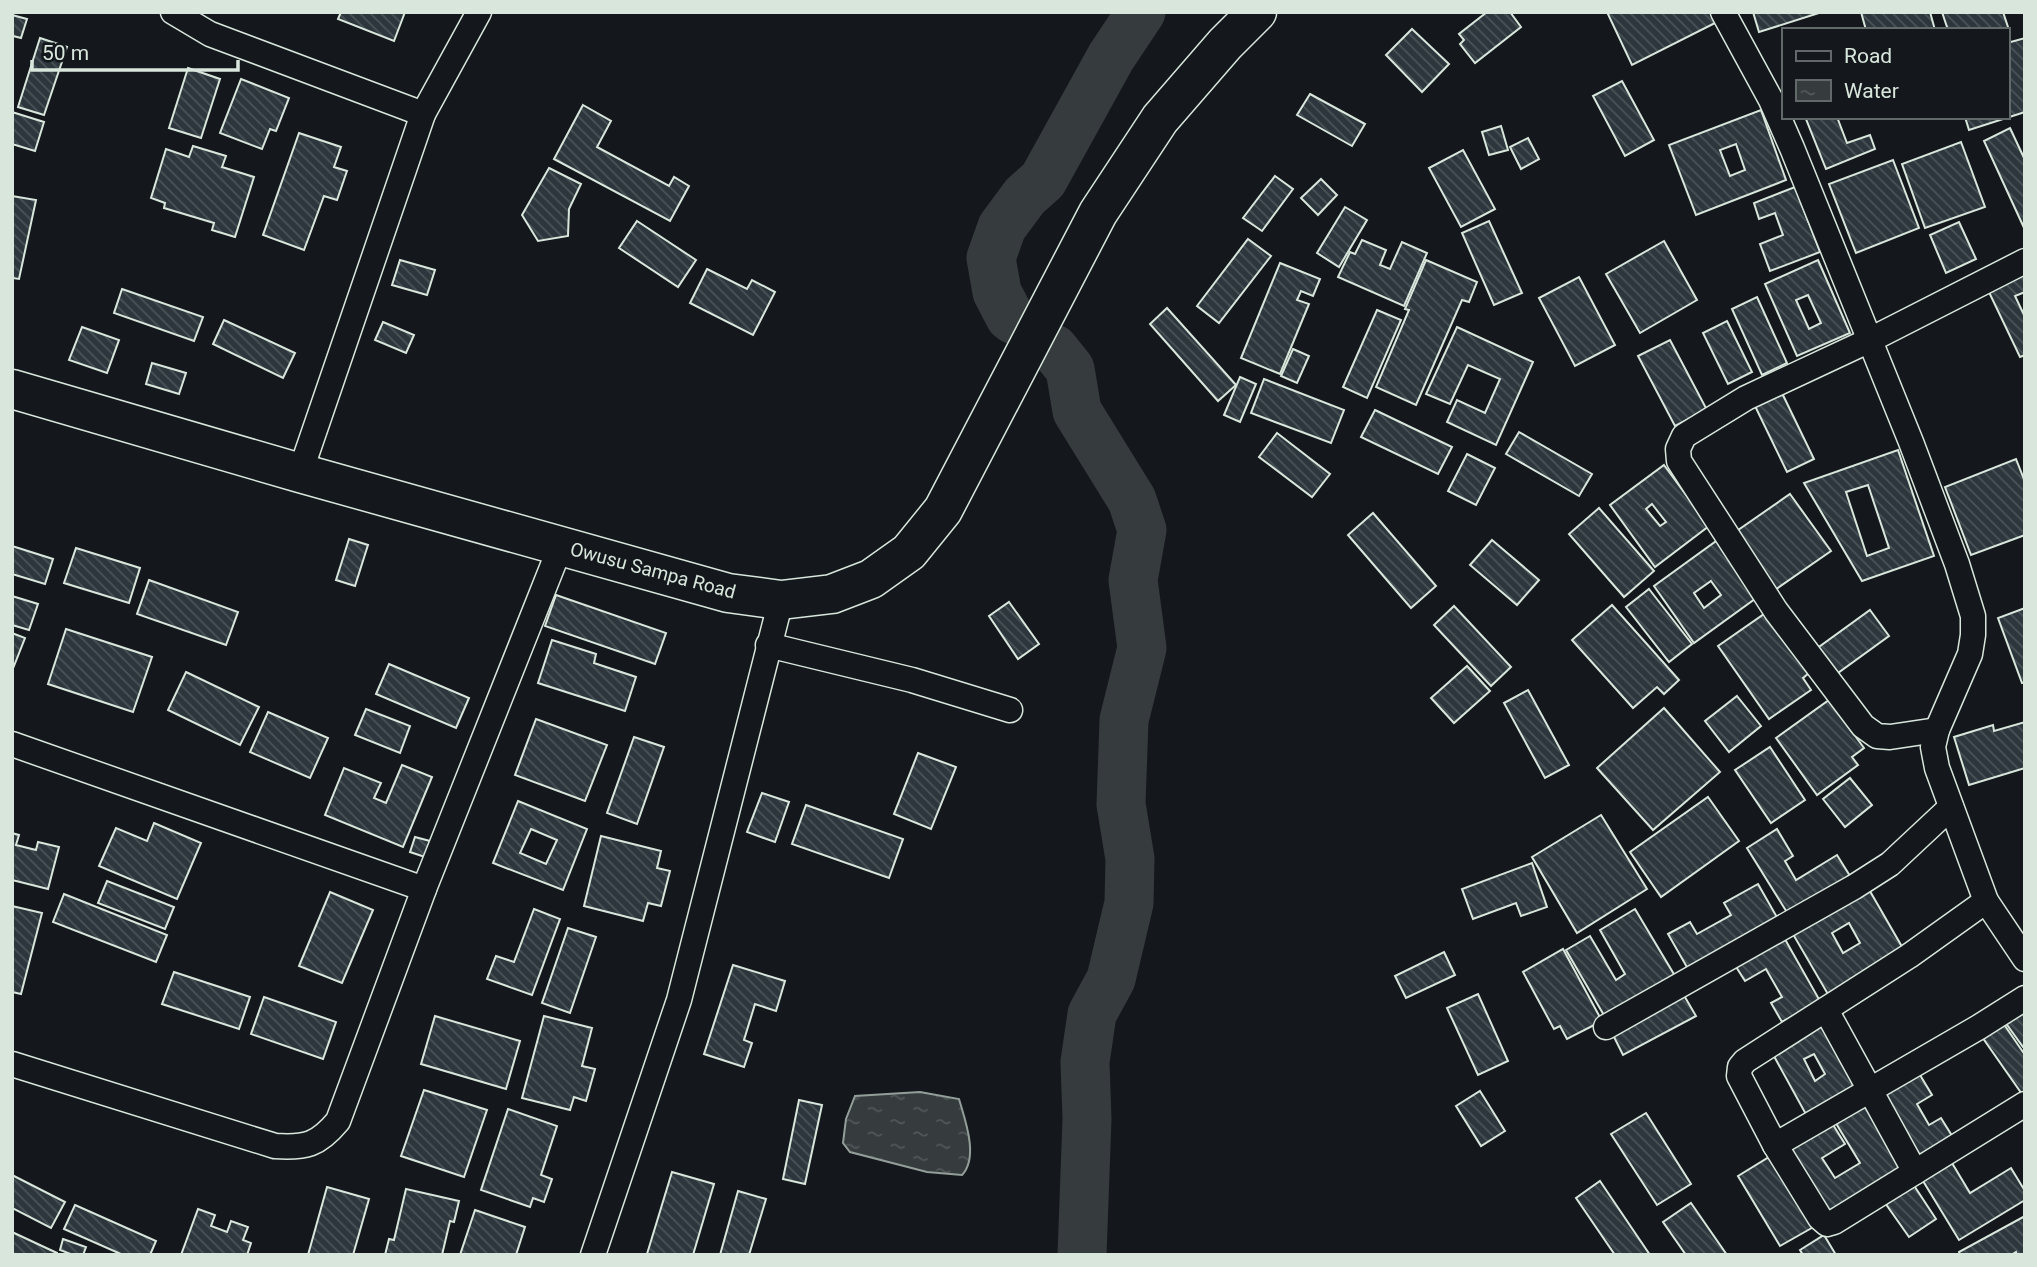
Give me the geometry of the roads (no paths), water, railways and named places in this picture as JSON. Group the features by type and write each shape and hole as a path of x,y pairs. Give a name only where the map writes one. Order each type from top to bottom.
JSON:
{"main road":[{"name":"Owusu Sampa Road","path":"12,389 727,593 781,600 832,594 871,579 909,552 943,510 1098,213 1160,119 1225,44 1257,12"}],"street":[{"path":"173,12 210,34 423,114"},
{"path":"300,473 423,114 479,12"},
{"path":"1723,12 1771,100 1870,340 1957,564 1973,615 1973,635 1970,654 1937,730 1933,747 1937,768 1986,901 2025,959"},
{"path":"1937,730 1890,737 1877,736 1864,726 1776,611 1679,461 1678,449 1684,436 1746,398 1870,340 2025,261"},
{"path":"12,1064 275,1146 302,1148 325,1137 338,1121 424,889 561,545"},
{"path":"593,1255 679,1000 781,600"},
{"path":"768,645 912,680 1010,710"},
{"path":"12,744 424,889"},
{"path":"1606,1027 1854,887 1890,864 1951,807"},
{"path":"1986,901 1920,949 1745,1060 1740,1067 1739,1076 1775,1145 1820,1218 1827,1224 1835,1222 2025,1104"},
{"path":"1775,1145 2025,998"},
{"path":"1826,1010 1915,1172"}],"water":[{"path":"920,1092 959,1099 970,1149 970,1158 962,1175 927,1172 850,1152 843,1143 846,1119 855,1096"}],"waterway":[{"path":"1014,320 997,292 991,258 1002,227 1025,196 1043,180 1111,57 1141,12"},
{"path":"1054,349 1070,369 1077,411 1132,500 1142,530 1133,580 1142,648 1124,720 1121,804 1130,859 1129,903 1111,979 1092,1014 1085,1062 1087,1119 1082,1255"}]}
